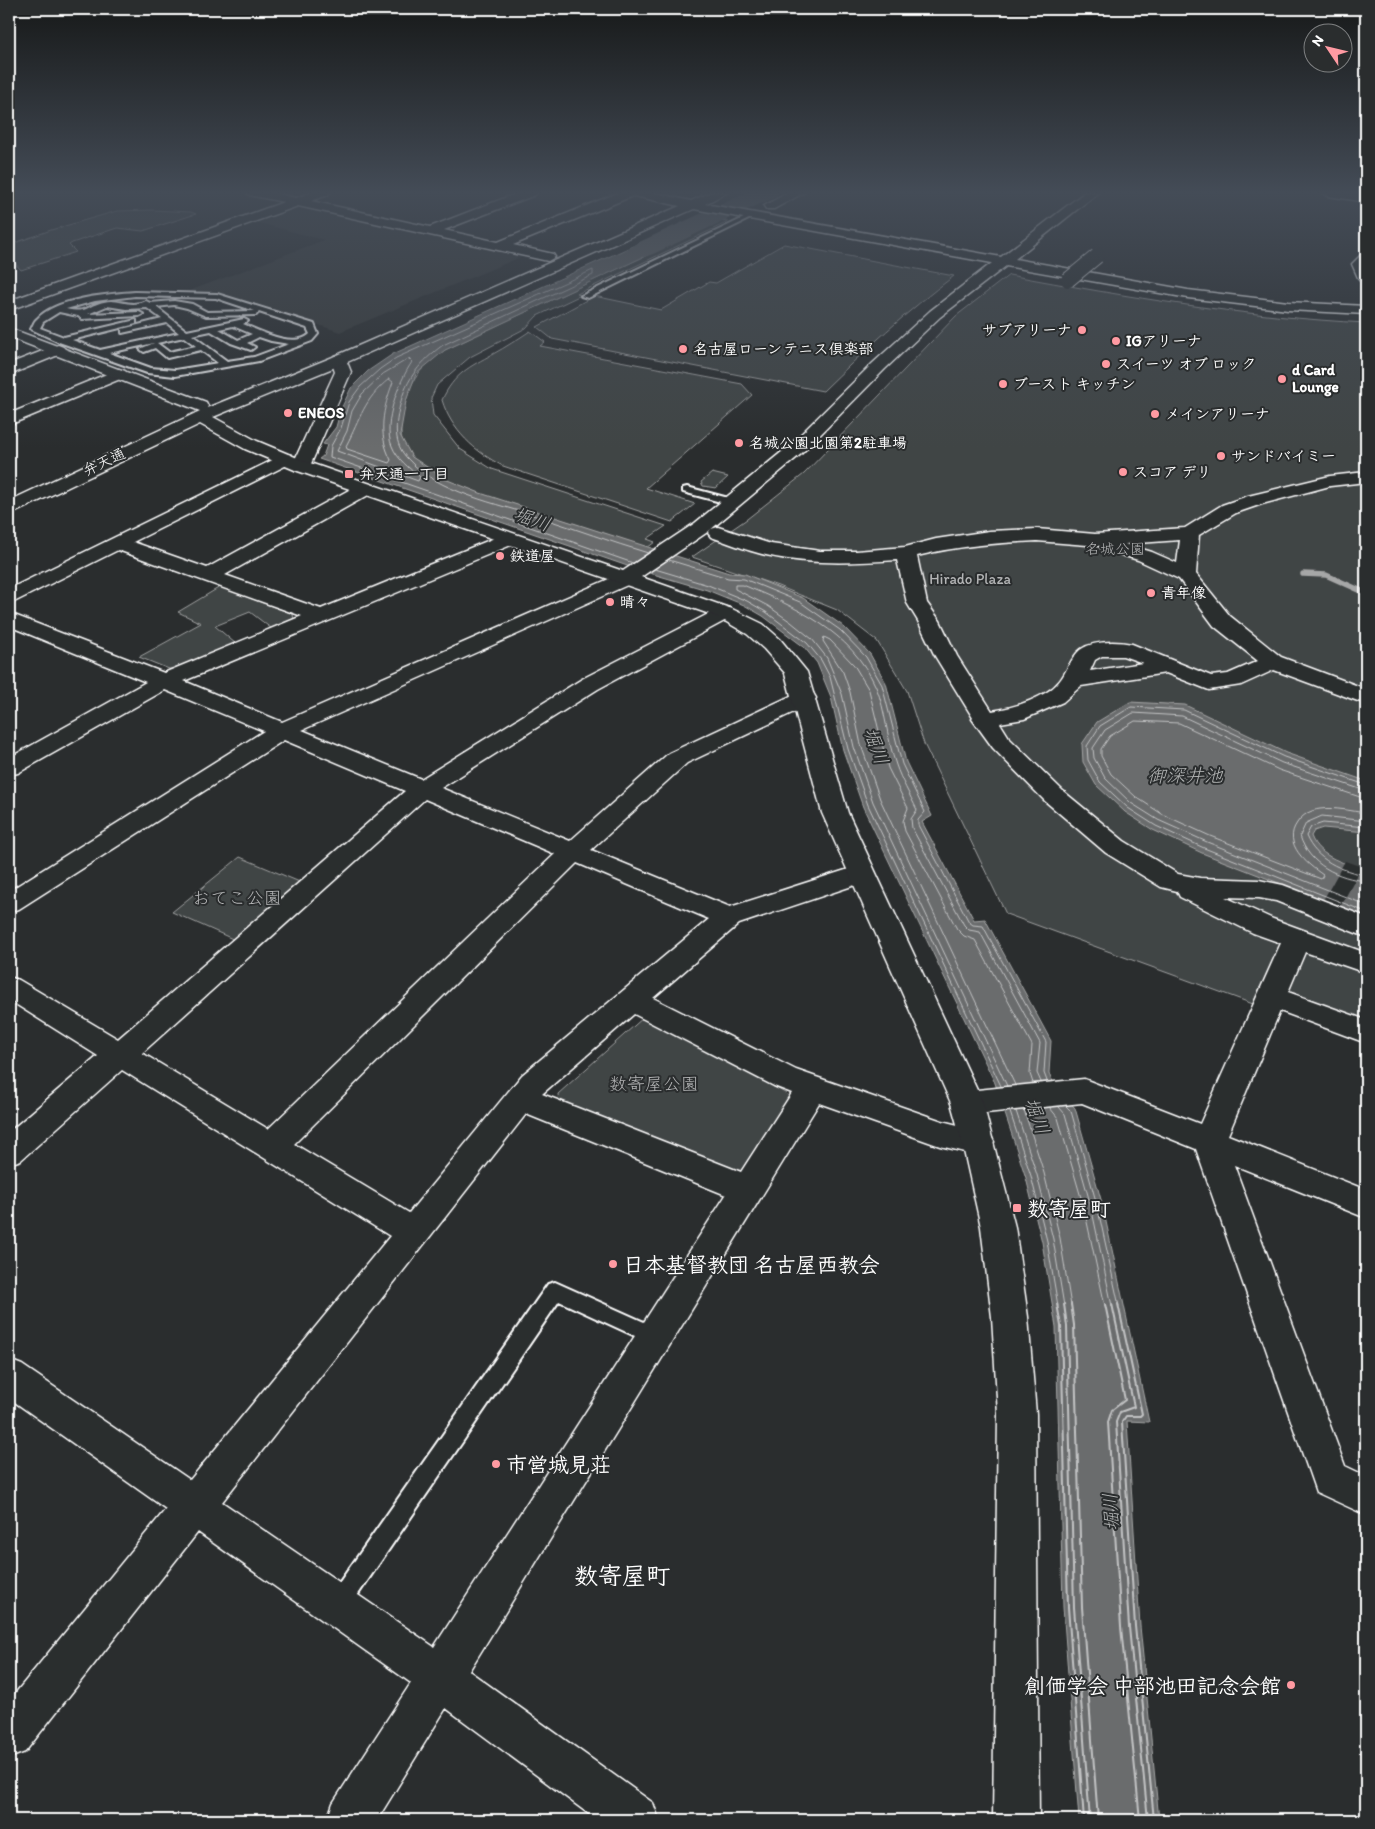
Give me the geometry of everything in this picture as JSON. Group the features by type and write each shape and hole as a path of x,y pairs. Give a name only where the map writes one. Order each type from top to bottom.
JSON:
{"street":[{"path":"9,306 88,277"},
{"path":"200,412 502,277"},
{"path":"200,412 339,360 515,277"},
{"path":"9,903 283,730 630,575 702,527 798,448 908,337 975,277"},
{"path":"1068,280 1072,277"},
{"path":"1113,277 1188,294 1288,306 1366,310"},
{"path":"12,336 64,345 119,368 200,412 251,445 293,463 509,539 630,575 725,613 755,629 772,644 796,672 835,813 861,874 982,1102 978,1142 998,1227 1010,1317 1017,1414 1016,1820"},
{"path":"9,370 64,345"},
{"path":"9,597 116,543 293,463 343,372 339,360"},
{"path":"9,420 119,368"},
{"name":"弁天通","path":"9,495 200,412"},
{"name":"弁天通","path":"9,508 200,412"},
{"path":"718,533 768,550 820,557 856,557 906,553 936,545 990,537 1037,535 1095,540 1190,533 1229,509 1256,500 1330,481 1366,477"},
{"path":"208,576 365,488"},
{"path":"1186,575 1190,533"},
{"path":"9,768 164,680 509,539"},
{"path":"1095,540 1145,556 1186,575 1222,622 1273,662 1366,697"},
{"path":"116,543 321,616"},
{"path":"749,559 768,550"},
{"path":"906,553 918,603 946,656 1001,743 1054,796 1115,848 1170,881 1218,905 1297,939 1366,963"},
{"path":"9,1151 422,789 590,684 725,613"},
{"path":"9,619 164,680 729,917"},
{"path":"984,718 1016,714 1055,697 1074,680 1086,656 1104,650 1124,649 1209,684 1233,680 1273,662"},
{"path":"270,1146 573,852 678,758 804,698"},
{"path":"9,1736 533,1083 729,917 861,874"},
{"path":"1170,881 1200,887 1259,889 1283,894 1329,909 1366,928"},
{"path":"1297,939 1209,1141 1330,1479 1366,1496"},
{"path":"9,987 413,1232"},
{"path":"1272,997 1366,1032"},
{"path":"632,1000 785,1078 940,1133 978,1142"},
{"path":"350,1820 812,1088"},
{"path":"982,1102 1084,1091 1366,1204"},
{"path":"520,1098 748,1190"},
{"path":"9,1377 440,1677 636,1820"}],"lane":[{"path":"585,296 622,277"},
{"path":"135,294 226,365"},
{"path":"135,294 217,296 243,304 311,326 314,334 299,343 256,359 188,371 164,373 138,368 119,368 108,357 64,345 35,329 39,321 51,312 105,297 135,294"},
{"path":"60,309 78,314 92,311 105,304 126,307 183,304 200,312 214,314 274,314"},
{"path":"182,315 243,304"},
{"path":"51,312 73,317 165,316"},
{"path":"202,330 214,314"},
{"path":"98,353 274,314"},
{"path":"271,339 280,335 281,332 259,328 255,324 274,314"},
{"path":"64,345 165,316"},
{"path":"234,323 257,335 299,343"},
{"path":"212,328 225,336 235,337"},
{"path":"251,347 239,343 257,335"},
{"path":"108,357 157,346 167,355 205,349"},
{"path":"138,368 205,349"},
{"path":"119,368 153,354 161,362"},
{"path":"172,359 188,371"},
{"path":"687,490 732,502"},
{"path":"337,1606 555,1290 655,1336"}],"shaded area":[{"path":"225,277 472,277 340,332 217,292 189,291"}],"green space":[{"path":"600,277 612,277 577,294 581,295 537,316 526,328 470,357 437,385 431,398 433,415 460,449 492,469 666,526 647,539 655,542 647,548 467,489 435,474 411,456 404,445 401,434 409,390 417,375 429,362 445,350"},
{"path":"726,277 952,277 887,331 823,391 552,339 537,327 594,296 661,310 709,282 716,283"},
{"name":"名城公園","path":"1006,277 1022,277 1232,311 1366,323 1366,1024 1260,987 1253,1004 1006,914 924,744 907,691 877,641 837,610 778,586 692,557 747,519 804,474 956,316"},
{"path":"530,331 545,342 540,346 742,384 752,395 646,488 695,504 672,522 503,466 483,454 465,439 446,411 442,400 447,391 457,377 469,367 503,349"},
{"path":"712,473 728,477 716,488 703,486 701,482"},
{"path":"220,587 293,614 294,621 272,629 250,612 215,626 236,644 174,669 169,669 139,657 201,623 178,612"},
{"name":"おてこ公園","path":"240,857 302,883 235,940 172,912"},
{"name":"数寄屋公園","path":"644,1017 787,1094 789,1097 740,1172 730,1174 559,1103 558,1094"}],"water":[{"name":"堀川","path":"563,277 600,277 445,350 416,374 406,401 400,435 412,457 445,479 480,493 729,573 745,574 803,598 843,626 870,654 886,683 906,762 932,816 922,822 974,920 985,919 1051,1041 1049,1073 1054,1084 1075,1108 1102,1203 1149,1422 1127,1421 1140,1626 1159,1820 1079,1820 1063,1607 1056,1327 1042,1242 1026,1178 995,1083 863,807 843,750 831,697 817,663 804,647 763,616 744,605 707,590 636,569 319,459 323,456 327,445 323,444 336,427 341,409 351,388 368,371 393,354"},
{"name":"御深井池","path":"1130,702 1185,705 1286,753 1366,781 1366,832 1323,828 1314,831 1311,836 1320,850 1327,855 1366,870 1366,917 1202,853 1153,830 1125,812 1096,785 1083,762 1082,744 1097,722"}],"pier":[{"path":"1345,861 1362,867 1339,909 1322,902"}],"waterway":[{"path":"1303,574 1326,575 1366,593"}],"place":[{"name":"サブアリーナ","path":"1082,330"},
{"name":"IGアリーナ","path":"1116,341"},
{"name":"名古屋ローンテニス倶楽部","path":"683,349"},
{"name":"スイーツ オブ ロック","path":"1106,364"},
{"name":"d Card Lounge","path":"1282,379"},
{"name":"ブースト キッチン","path":"1003,384"},
{"name":"ENEOS","path":"288,413"},
{"name":"メインアリーナ","path":"1155,414"},
{"name":"名城公園北園第2駐車場","path":"739,443"},
{"name":"サンドバイミー","path":"1221,456"},
{"name":"スコア デリ","path":"1123,472"},
{"name":"弁天通一丁目","path":"349,474"},
{"name":"鉄道屋","path":"500,556"},
{"name":"青年像","path":"1151,593"},
{"name":"晴々","path":"610,602"},
{"name":"数寄屋町","path":"1017,1208"},
{"name":"日本基督教団 名古屋西教会","path":"613,1264"},
{"name":"市営城見荘","path":"496,1464"},
{"name":"創価学会 中部池田記念会館","path":"1291,1685"}],"district":[{"name":"数寄屋町","path":"622,1575"}],"park label":[{"name":"Hirado Plaza","path":"970,579"}]}
